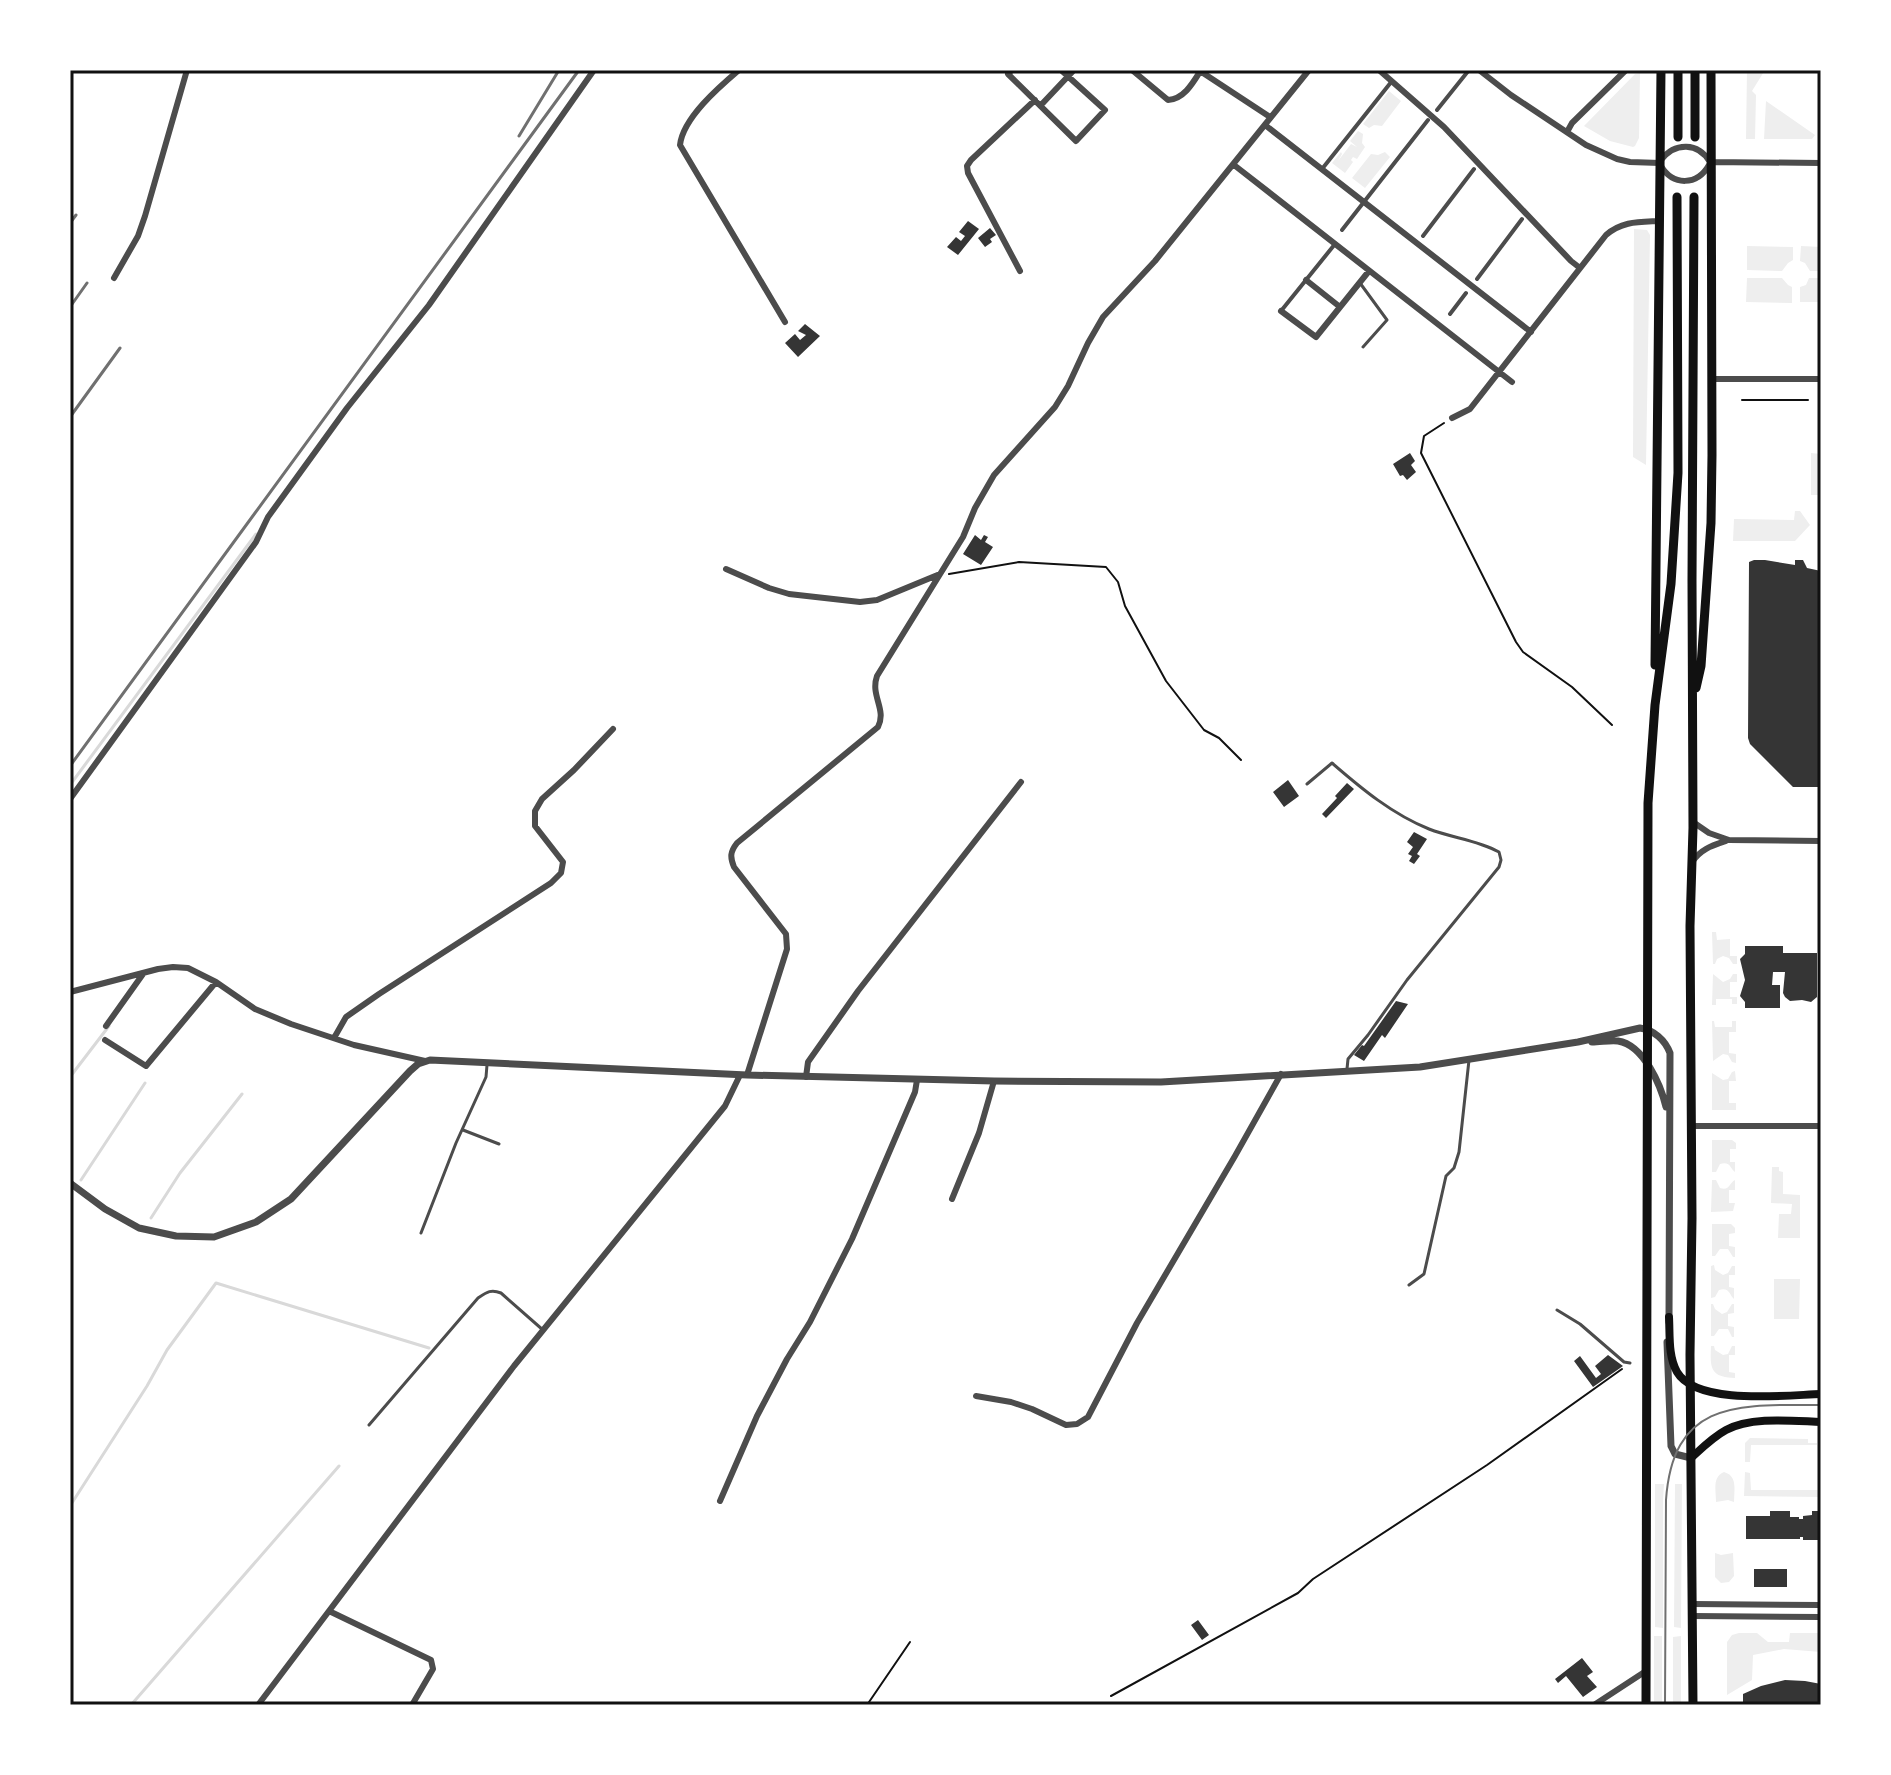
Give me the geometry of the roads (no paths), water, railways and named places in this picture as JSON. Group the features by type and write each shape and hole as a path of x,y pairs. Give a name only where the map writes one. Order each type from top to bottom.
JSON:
{"main road":[{"path":"1655,705 1661,70"},
{"path":"1678,70 1678,137"},
{"path":"1695,70 1695,137"},
{"path":"1692,703 1701,666 1711,523 1711,70"},
{"path":"1646,1705 1648,803 1655,705 1671,584 1678,473 1677,197"},
{"path":"1693,1705 1690,916 1693,822 1694,197"},
{"path":"1669,1317 1671,1357 1682,1380 1691,1386 1719,1394 1751,1396 1821,1394"},
{"path":"1691,1458 1718,1435 1738,1424 1821,1422"}],"street":[{"path":"114,278 138,236 187,70"},
{"path":"70,799 256,542 268,517 347,408 429,305 594,70"},
{"path":"739,70 711,93 681,134 680,145 785,322"},
{"path":"1010,72 1076,141 1105,110 1061,70"},
{"path":"1020,271 967,166 1074,70"},
{"path":"1132,70 1172,101 1189,88 1201,70 1270,117"},
{"path":"258,1705 543,1330 725,1106 744,1075 787,949 786,934 734,867 731,850 878,727 882,716 874,688 877,676 963,537 994,475 1055,407 1103,317 1155,261 1309,70"},
{"path":"1379,70 1438,121 1580,268"},
{"path":"1437,110 1469,70"},
{"path":"1479,70 1586,145 1617,159 1660,163"},
{"path":"1567,132 1572,123 1626,70"},
{"path":"1322,169 1392,81"},
{"path":"1342,230 1428,120"},
{"path":"1265,125 1531,332"},
{"path":"1660,163 1668,152 1681,146 1702,151 1710,162"},
{"path":"1660,163 1671,177 1688,181 1704,173 1710,162"},
{"path":"1710,162 1821,163"},
{"path":"1234,165 1512,382"},
{"path":"1423,236 1474,169"},
{"path":"1477,279 1522,219"},
{"path":"1452,418 1470,409 1613,229 1630,222 1659,221"},
{"path":"1335,244 1281,311 1316,337 1369,271"},
{"path":"1306,280 1340,307"},
{"path":"1450,314 1466,293"},
{"path":"1713,379 1821,379"},
{"path":"726,569 789,594 860,602 877,600 940,574"},
{"path":"334,1038 346,1017 551,883 561,873 563,862 535,826 535,811 542,799 613,729"},
{"path":"806,1077 808,1062 858,991 1021,782"},
{"path":"1693,822 1709,833 1729,840"},
{"path":"1692,863 1708,846 1729,840 1821,841"},
{"path":"70,992 158,969 181,967 196,971 255,1009 291,1024 405,1058 744,1075 917,1080 1161,1082 1420,1067 1646,1029 1663,1041 1670,1053 1669,1317 1666,1347 1669,1436 1675,1454 1691,1458"},
{"path":"106,1026 143,974"},
{"path":"105,1040 146,1066 216,982"},
{"path":"1578,1042 1618,1041 1632,1047 1647,1063 1665,1101 1669,1127"},
{"path":"70,1183 105,1209 139,1228 176,1236 214,1237 256,1222 291,1199 403,1078 425,1061"},
{"path":"976,1396 1011,1402 1066,1425 1077,1424 1088,1417 1137,1323 1281,1074"},
{"path":"720,1501 757,1416 852,1239 915,1092 917,1080"},
{"path":"952,1199 979,1133 994,1081"},
{"path":"1690,1126 1821,1126"},
{"path":"1693,1604 1821,1605"},
{"path":"329,1611 431,1660 433,1669 412,1705"},
{"path":"1693,1616 1821,1617"},
{"path":"1594,1705 1646,1671"}],"lane":[{"path":"1360,283 1387,320 1363,347"},
{"path":"1307,784 1332,763 1370,796 1408,819 1454,838 1488,846 1499,852 1501,860 1499,867 1407,980 1348,1059 1347,1072"},
{"path":"1409,1285 1424,1274 1446,1176 1454,1168 1459,1152 1469,1060"},
{"path":"421,1233 486,1077 488,1062"},
{"path":"463,1130 499,1144"},
{"path":"369,1425 478,1298 489,1291 501,1293 543,1330"},
{"path":"1557,1310 1580,1324 1624,1362 1630,1363"}],"waterway":[{"path":"70,785 256,534"},
{"path":"70,1077 109,1026"},
{"path":"81,1180 145,1083"},
{"path":"151,1218 180,1173 242,1094"},
{"path":"70,1506 167,1350 216,1283 429,1348"},
{"path":"131,1705 339,1466"}],"tram line":[{"path":"1665,1705 1666,1500 1671,1467 1682,1442 1697,1425 1716,1414 1739,1408 1821,1405"}],"railway":[{"path":"519,136 559,70"},
{"path":"70,766 579,70"},
{"path":"70,223 76,215"},
{"path":"70,307 87,283"},
{"path":"70,417 120,348"}]}
